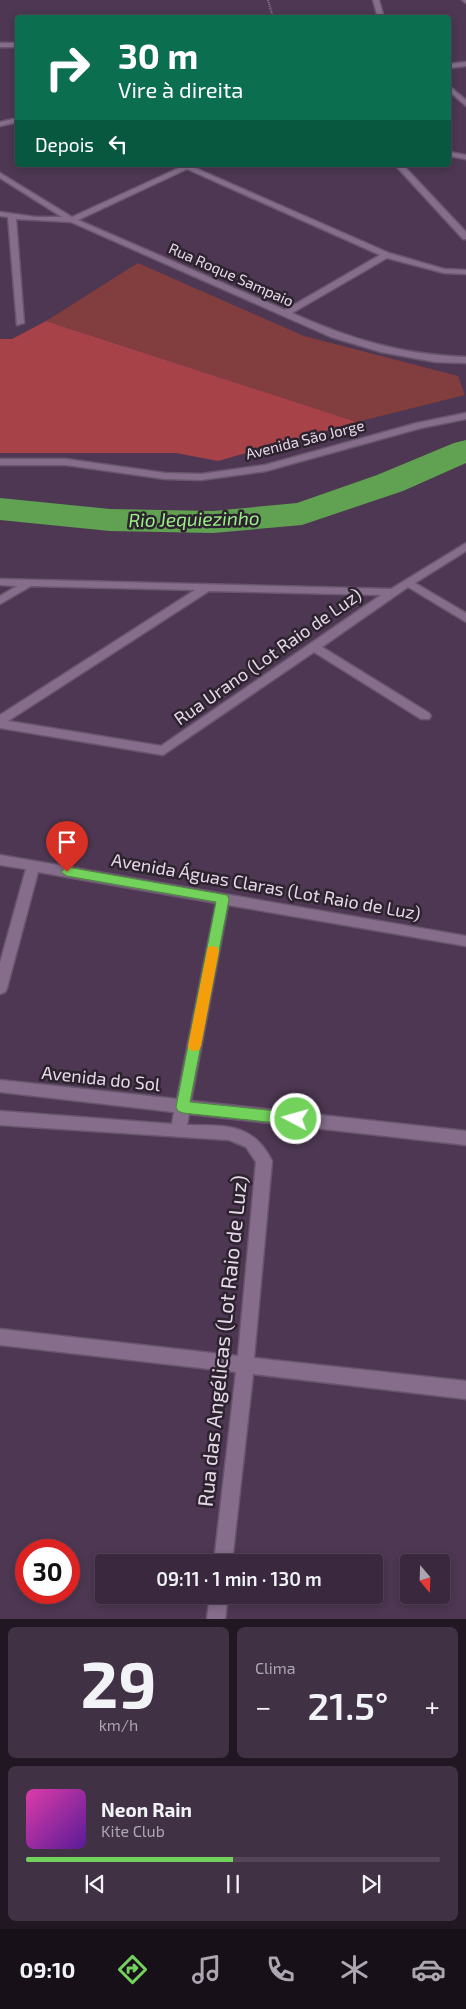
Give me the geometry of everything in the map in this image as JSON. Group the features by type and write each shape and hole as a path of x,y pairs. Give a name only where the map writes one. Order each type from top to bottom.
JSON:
{"street":[{"path":"376,0 381,15"},
{"path":"0,45 15,44"},
{"path":"451,66 466,64"},
{"path":"452,94 466,104"},
{"path":"0,124 15,121"},
{"path":"451,154 466,157"},
{"path":"0,214 72,220 184,167"},
{"path":"188,167 386,255 444,271 466,272"},
{"path":"401,167 466,237"},
{"name":"Rua Roque Sampaio","path":"0,175 72,220 334,335 381,350 435,359 466,360"},
{"path":"12,216 20,323"},
{"path":"285,314 386,255"},
{"name":"Avenida São Jorge","path":"0,462 66,462 166,476 201,477 266,468 420,425 466,416"},
{"name":"Rua Urano (Lot Raio de Luz)","path":"0,722 163,751 393,592 466,546"},
{"path":"0,582 393,592"},
{"path":"408,583 466,618"},
{"path":"0,600 27,584"},
{"path":"0,722 207,588"},
{"path":"314,647 425,716"},
{"name":"Avenida Águas Claras (Lot Raio de Luz)","path":"0,860 466,941"},
{"path":"0,988 33,866"},
{"path":"0,1118 178,1131 223,899"},
{"name":"Avenida do Sol","path":"0,1086 466,1138"},
{"name":"Rua das Angélicas (Lot Raio de Luz)","path":"178,1131 230,1132 250,1142 264,1161 245,1366 223,1554"},
{"path":"0,1337 466,1390"},
{"path":"216,1619 218,1604"}],"path":[{"path":"268,0 272,15"}],"shaded area":[{"path":"138,263 304,336 458,376 465,395 357,422 46,321"},
{"path":"46,321 357,422 218,461 176,453 0,453 0,339 12,339"}],"waterway":[{"name":"Rio Jequiezinho","path":"0,509 110,520 213,522 302,514 390,483 466,450"}],"slow traffic":[{"path":"194,1046 213,951"}],"route":[{"path":"67,872 223,899 183,1107 296,1119"}]}
